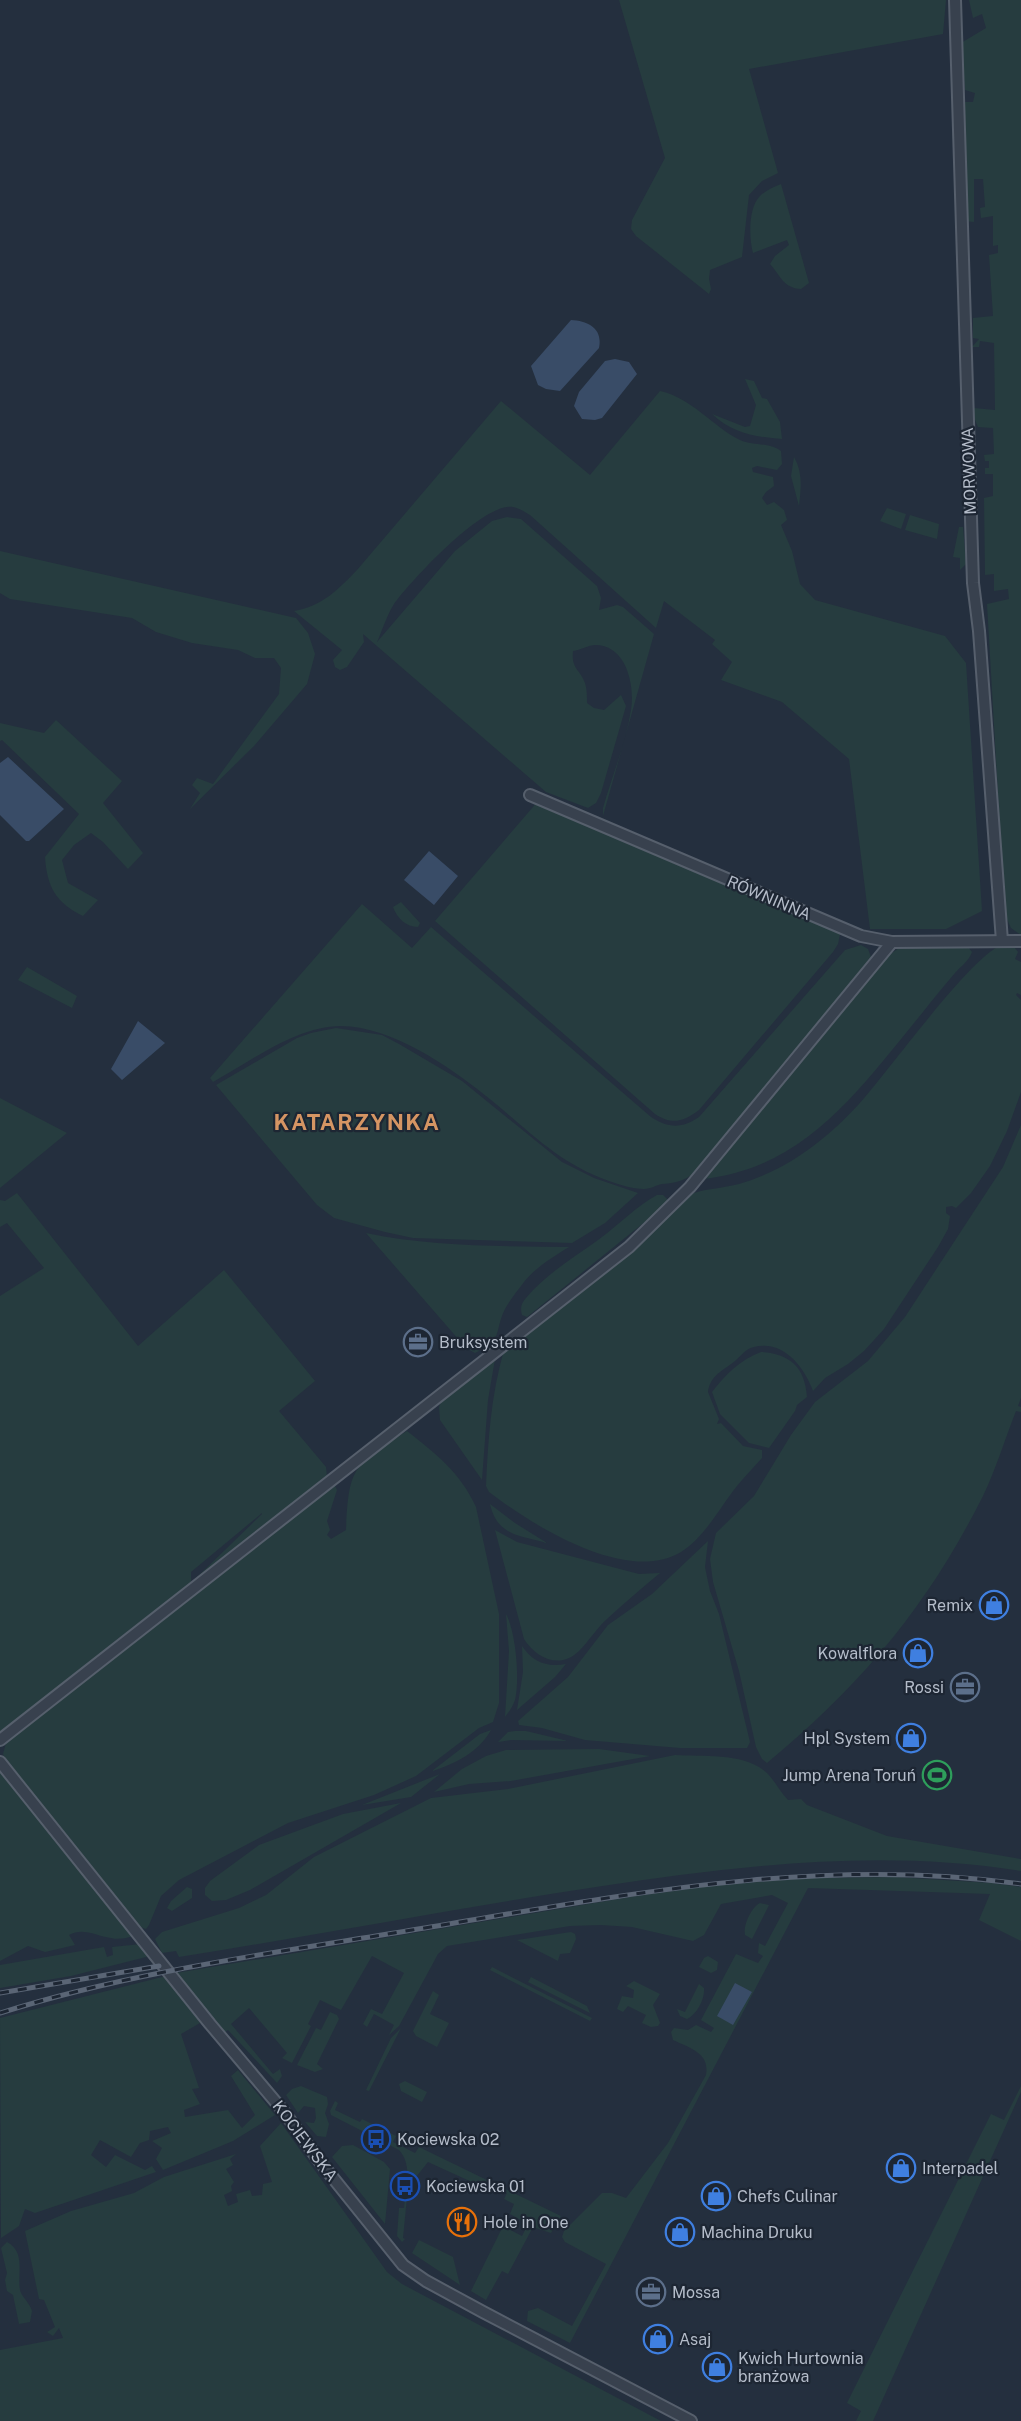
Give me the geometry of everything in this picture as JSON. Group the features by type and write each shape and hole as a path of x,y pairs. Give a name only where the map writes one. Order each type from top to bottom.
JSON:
{"street":[{"name":"MORWOWA","path":"955,0 973,583 979,631 1002,941"},
{"name":"RÓWNINNA","path":"531,795 853,934 892,942 1021,941"},
{"path":"0,1740 629,1246 690,1186 892,942"},
{"name":"KOCIEWSKA","path":"0,1762 210,2024 285,2113 331,2176 403,2265 426,2281 483,2312 691,2421"}],"green space":[{"path":"619,0 946,0 943,34 749,69 778,173 762,181 749,195 742,257 710,270 709,294 636,236 631,229 632,220 665,158"},
{"path":"969,0 1021,0 1021,935 1011,928 1005,915 987,604 1009,599 1008,589 994,591 994,574 985,575 984,498 993,496 993,474 985,474 985,468 989,468 989,461 985,461 984,455 994,454 993,428 978,427 972,413 974,408 995,410 994,343 980,341 979,347 972,347 979,339 973,338 973,318 993,316 989,255 998,253 998,245 993,246 993,216 981,218 980,208 985,207 983,179 974,179 974,222 965,221 961,102 973,102 975,93 965,90 961,43 986,28 982,14 973,18"},
{"path":"781,184 809,283 801,289 786,284 770,264 775,256 789,245 787,240 753,253 750,223 753,208 760,196"},
{"path":"745,379 754,381 762,398 767,399 780,422 782,439 744,433 728,426 712,414 745,427 750,426 756,405"},
{"path":"660,391 692,406 740,440 771,446 781,451 782,464 777,470 757,466 752,468 753,472 773,477 774,486 762,498 767,505 774,502 784,510 787,520 781,525 792,551 800,584 815,600 945,636 966,663 982,911 946,929 870,929 849,759 782,702 721,680 732,662 712,644 715,640 664,601 656,628 522,510 513,507 500,509 467,529 431,562 391,608 377,642 455,551 492,521 507,517 521,519 597,586 601,598 599,610 617,605 623,607 654,634 626,735 632,690 622,659 606,647 595,645 573,651 575,665 586,685 587,703 594,708 604,710 621,695 626,706 601,793 596,803 588,808 546,792 363,634 364,642 347,667 340,670 335,667 333,660 342,650 294,611 313,606 321,601 357,570 501,401 590,475"},
{"path":"794,457 800,475 799,506 791,476"},
{"path":"887,508 906,514 901,529 880,521"},
{"path":"910,515 939,524 937,539 905,530"},
{"path":"959,527 963,527 966,564 960,570 960,558 953,557"},
{"path":"0,551 296,618 308,633 315,654 307,684 254,746 190,809 200,793 192,785 197,778 213,784 279,694 281,668 274,658 255,658 238,650 192,643 156,632 132,618 10,599 0,593"},
{"path":"56,720 122,781 103,803 143,853 128,869 103,842 91,833 74,845 62,860 68,883 98,900 83,916 66,906 55,893 48,877 45,857 79,814 2,740 0,741 0,723 44,733"},
{"path":"622,747 603,816 603,808"},
{"path":"539,800 840,934 833,952 699,1110 688,1117 672,1121 655,1114 435,921"},
{"path":"401,902 420,923 418,927 406,924 397,915 393,907"},
{"path":"362,904 412,948 431,927 651,1117 675,1126 687,1124 699,1117 845,950 861,945 868,949 871,957 702,1166 688,1177 674,1183 640,1189 609,1181 573,1164 558,1155 455,1072 399,1040 360,1028 341,1026 324,1028 291,1038 213,1082 210,1078"},
{"path":"1003,945 1015,948 1018,952 1015,959 1021,962 1021,995 1017,993 1016,995 1021,1000 1021,1092 1007,1131 990,1166 971,1193 956,1208 946,1207 946,1213 950,1216 948,1229 884,1329 864,1351 825,1378 813,1391 804,1373 791,1357 775,1348 765,1346 747,1350 713,1379 708,1392 719,1419 717,1424 721,1423 743,1446 762,1450 762,1458 690,1546 659,1560 634,1561 608,1556 581,1547 554,1534 489,1492 486,1486 491,1418 504,1350 686,1196 699,1191 739,1184 773,1171 805,1152 833,1130 872,1089 972,968 990,952"},
{"path":"968,947 972,952 967,961 877,1068 829,1120 802,1141 773,1159 740,1172 703,1179 886,957 899,948"},
{"path":"27,967 77,996 72,1008 18,980"},
{"path":"336,1028 382,1035 399,1044 462,1081 562,1162 594,1178 638,1193 605,1223 572,1243 413,1238 334,1218 317,1205 216,1085 297,1038"},
{"path":"0,1098 67,1133 0,1188"},
{"path":"1021,1125 1021,1398 1018,1406 1021,1407 1021,1412 1016,1411 988,1486 962,1536 915,1608 890,1642 833,1704 767,1763 762,1759 756,1747 739,1671 713,1582 710,1559 716,1533 754,1496 791,1435 815,1402 868,1361 905,1317 1003,1167"},
{"path":"17,1193 138,1346 224,1270 315,1381 279,1411 326,1467 327,1477 0,1733 0,1296 44,1268 7,1223 0,1227 0,1200 5,1201","holes":["262,1514 191,1583 191,1572"]},
{"path":"657,1195 663,1195 667,1199 667,1204 527,1317 522,1315 523,1302 542,1281"},
{"path":"366,1233 442,1243 569,1247 529,1277 505,1309 494,1339 475,1353 466,1348"},
{"path":"761,1352 780,1356 794,1364 803,1378 807,1397 797,1405 769,1448 749,1443 720,1414 712,1392 734,1368"},
{"path":"495,1359 488,1400 482,1480 440,1420 439,1407 443,1398"},
{"path":"407,1431 455,1474 476,1507 499,1614 499,1703 493,1722 479,1728 416,1776 374,1795 288,1823 179,1880 161,1896 146,1929 140,1927 5,1758 3,1754 6,1743 330,1487 335,1486 337,1490 327,1521 330,1530 327,1535 331,1539 346,1530 349,1492 357,1470 375,1452"},
{"path":"490,1504 547,1543 519,1536 504,1529 493,1515"},
{"path":"495,1530 517,1542 639,1574 660,1573 607,1619 572,1657 556,1661 535,1652 524,1639"},
{"path":"708,1541 705,1567 710,1591 719,1614 750,1742 747,1748 680,1748 585,1740 542,1728 519,1725 518,1721 568,1677 608,1625 652,1594"},
{"path":"506,1614 515,1644 517,1681 515,1700 505,1717 509,1651"},
{"path":"522,1646 536,1660 552,1665 566,1664 555,1677 517,1710 523,1672"},
{"path":"491,1730 480,1745 466,1756 432,1771 480,1734"},
{"path":"526,1731 568,1741 511,1740 498,1742 508,1732"},
{"path":"599,1749 650,1756 511,1781 469,1784 434,1792 462,1769 486,1756 506,1750"},
{"path":"675,1755 723,1757 747,1762 767,1773 788,1800 801,1799 807,1805 887,1836 1021,1859 1021,1871 967,1864 914,1861 808,1862 649,1879 179,1957 176,1951 162,1953 155,1939 162,1932 239,1908 266,1895 314,1857 431,1798 508,1789"},
{"path":"0,1772 134,1936 117,1939 79,1932 69,1935 75,1945 45,1952 28,1946 0,1961"},
{"path":"440,1774 411,1797 362,1805"},
{"path":"401,1803 250,1890 226,1900 212,1901 205,1895 205,1888 210,1881 259,1845 343,1814"},
{"path":"896,1877 1021,1887 1021,1941 979,1920 990,1894 808,1888 570,2343 527,2321 528,2311 538,2308 572,2326 606,2264 565,2242 562,2237 564,2231 602,2193 612,2193 626,2198 668,2143 706,2075 705,2061 702,2056 673,2040 671,2032 674,2028 688,2030 696,2025 711,2032 714,2028 701,2020 736,1954 758,1963 763,1956 758,1953 759,1943 765,1946 788,1903 772,1895 721,1904 704,1935 693,1941 632,1927 601,1925 570,1926 447,1946 438,1954 399,2026 389,2035 394,2025 374,2014 367,2027 363,2024 371,2009 382,2014 404,1973 372,1956 341,2010 320,2000 308,2024 311,2026 292,2063 282,2058 287,2053 249,2008 231,2024 273,2074 280,2069 282,2076 277,2083 228,2030 224,2033 176,1973 630,1897 709,1886 803,1878"},
{"path":"187,1887 192,1889 192,1898 172,1911 167,1908 171,1901"},
{"path":"760,1903 769,1905 752,1939 745,1935 745,1926 751,1912"},
{"path":"571,1932 575,1934 576,1939 570,1953 560,1954 558,1961 517,1940"},
{"path":"141,1944 150,1956 71,1976 0,1988 0,1965 104,1947 107,1957 113,1955 112,1947"},
{"path":"708,1956 718,1962 717,1970 711,1973 699,1967 704,1958"},
{"path":"492,1967 592,2018 590,2021 490,1970"},
{"path":"166,1976 200,2023 181,2034 199,2088 192,2089 200,2104 184,2110 185,2117 228,2110 242,2128 255,2115 231,2076 238,2070 275,2115 233,2141 163,2170 156,2159 162,2148 152,2141 171,2133 168,2127 150,2131 149,2140 140,2143 131,2157 100,2140 91,2155 106,2167 115,2155 145,2170 152,2166 156,2172 35,2213 25,2209 19,2226 1,2238 0,2018"},
{"path":"531,1977 587,2006 590,2013 528,1982"},
{"path":"634,1981 660,1994 653,2005 660,2023 658,2026 651,2027 642,2023 646,2015 628,2006 623,2012 617,2009 622,1996 633,1998 634,1990 626,1986"},
{"path":"699,1984 704,1988 700,2006 687,2019 680,2016 677,2009 685,2012"},
{"path":"433,1991 439,1995 430,2014 449,2023 437,2047 416,2036 413,2031"},
{"path":"330,2012 337,2015 339,2019 317,2064 323,2069 315,2072 297,2065 316,2028 321,2030"},
{"path":"401,2028 369,2091 366,2090 391,2038"},
{"path":"405,2081 427,2092 422,2102 401,2091 399,2084"},
{"path":"301,2086 327,2097 328,2104 325,2113 329,2124 326,2137 317,2136 305,2122 314,2123 315,2108 304,2106 298,2113 286,2095 292,2089"},
{"path":"1021,2086 1021,2092 873,2421 856,2421 861,2411 847,2403 991,2114 1004,2120"},
{"path":"335,2101 338,2103 335,2110 360,2122 362,2119 396,2136 393,2142 415,2153 419,2147 561,2216 551,2233 533,2227 508,2274 502,2271 486,2300 471,2291 503,2226 522,2236 528,2224 510,2214 514,2204 504,2199 507,2193 490,2184 487,2189 428,2162 408,2187 403,2238 405,2239 402,2242 397,2236 399,2208 404,2208 407,2186 407,2170 403,2156 399,2150 331,2115 330,2111"},
{"path":"281,2123 387,2272 402,2284 661,2421 0,2421 0,2350 63,2338 59,2328 53,2336 47,2332 55,2327 44,2300 39,2299 25,2231 71,2211 134,2193 164,2177 236,2154 230,2159 233,2165 226,2169 234,2182 231,2186 232,2191 224,2195 228,2206 238,2202 236,2194 250,2190 252,2196 262,2195 263,2184 272,2182 260,2146"},
{"path":"353,2145 384,2162 390,2169 385,2224 332,2157 342,2146"},
{"path":"419,2240 453,2257 460,2285 412,2253"},
{"path":"7,2242 17,2251 19,2257 20,2290 32,2311 30,2322 19,2324 13,2295 7,2291 5,2280 7,2273 1,2248"}],"water":[{"path":"571,320 589,324 597,331 600,341 599,348 560,391 546,389 538,385 531,366"},
{"path":"615,359 629,362 637,374 602,418 582,419 574,406 579,392 605,361"},
{"path":"8,757 64,809 29,841 26,841 0,815 0,763"},
{"path":"429,851 458,876 434,905 404,880"},
{"path":"138,1021 165,1043 122,1080 111,1069"},
{"path":"735,1983 752,1992 733,2025 717,2016"}],"railway":[{"path":"0,2013 50,1998 204,1964 639,1893 791,1877 868,1874 944,1876 1021,1884"},
{"path":"0,1993 159,1966"}],"place":[{"name":"Bruksystem","path":"418,1342"},
{"name":"Remix","path":"994,1605"},
{"name":"Kowalflora","path":"918,1653"},
{"name":"Rossi","path":"965,1687"},
{"name":"Hpl System","path":"911,1738"},
{"name":"Jump Arena Toruń","path":"937,1775"},
{"name":"Kociewska 02","path":"376,2139"},
{"name":"Interpadel","path":"901,2168"},
{"name":"Kociewska 01","path":"405,2186"},
{"name":"Chefs Culinar","path":"716,2196"},
{"name":"Hole in One","path":"462,2222"},
{"name":"Machina Druku","path":"680,2232"},
{"name":"Mossa","path":"651,2292"},
{"name":"Asaj","path":"658,2339"},
{"name":"Kwich Hurtownia branżowa","path":"717,2367"}],"district":[{"name":"KATARZYNKA","path":"357,1122"}]}
